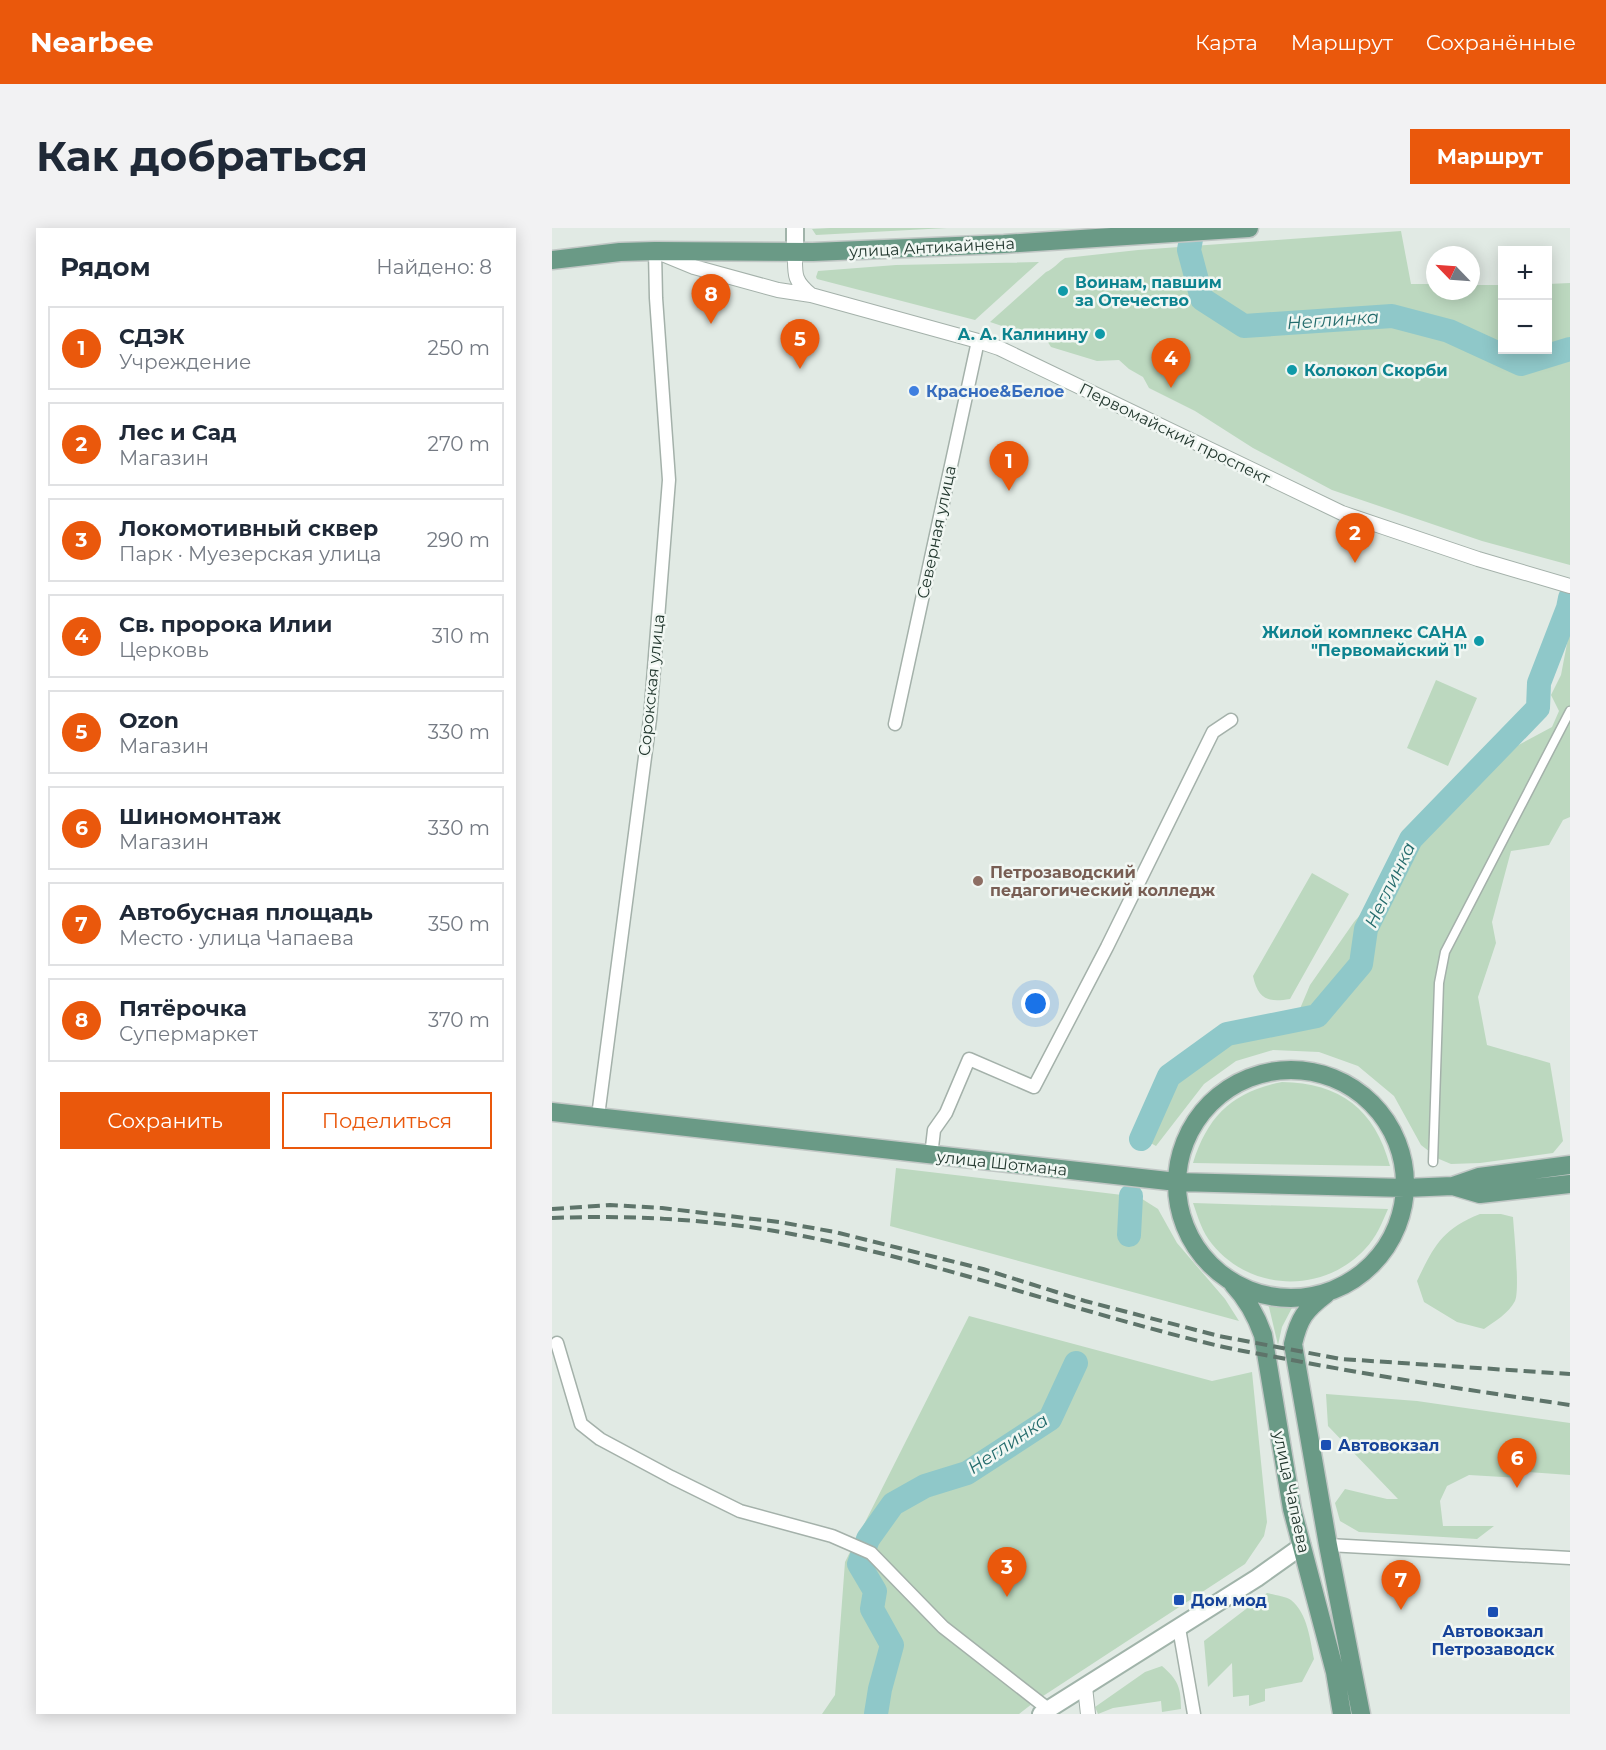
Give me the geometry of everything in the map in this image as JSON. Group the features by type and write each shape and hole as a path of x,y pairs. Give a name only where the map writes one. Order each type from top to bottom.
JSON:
{"main road":[{"path":"795,228 795,252"},
{"name":"улица Антикайнена","path":"795,252 1004,244 1249,228"},
{"name":"Первомайский проспект","path":"552,260 655,250 795,252"},
{"path":"1279,1070 1294,1070 1317,1073 1338,1080 1363,1095 1374,1106 1384,1117 1398,1143 1405,1173 1405,1188 1398,1225 1378,1257 1365,1270 1332,1290 1302,1297 1286,1297 1256,1292 1228,1278 1213,1266 1201,1252 1183,1219 1178,1182 1180,1160 1187,1138 1212,1101 1250,1077 1279,1070"},
{"name":"улица Шотмана","path":"552,1112 1178,1182 1405,1188 1454,1186 1479,1177 1570,1165"},
{"name":"улица Шотмана","path":"1454,1186 1480,1194 1570,1184"},
{"name":"улица Чапаева","path":"1228,1278 1245,1296 1254,1311 1263,1335 1292,1509 1335,1672 1342,1714"},
{"name":"улица Чапаева","path":"1332,1290 1304,1312 1297,1325 1293,1344 1328,1545 1361,1714"},
{"path":"1048,1712 1257,1578 1302,1546 1328,1545"}],"street":[{"name":"Первомайский проспект","path":"655,250 694,267 778,290 811,295 999,348 1342,513 1478,559 1570,586"},
{"name":"Сорокская улица","path":"598,1116 650,719 669,480 656,298 655,250"},
{"path":"795,252 796,278 800,286 811,295"},
{"name":"Северная улица","path":"895,724 978,341"},
{"path":"1433,1162 1439,983 1445,952 1570,711"},
{"path":"931,1156 934,1130 946,1113 969,1059 1034,1088 1107,947 1212,732 1231,720"},
{"path":"557,1343 581,1424 600,1439 740,1511 842,1541 871,1553 943,1628 1048,1712"},
{"path":"1328,1545 1570,1557"},
{"path":"1179,1628 1194,1714"},
{"path":"1085,1687 1088,1714"}],"green space":[{"path":"947,228 816,235 812,229"},
{"path":"1401,231 1411,284 1426,284 1426,300 1480,300 1480,285 1498,285 1498,354 1552,354 1552,284 1570,283 1570,565 1482,541 1332,490 1253,448 1195,411 1149,388 1143,377 1119,360 1097,361 1051,347 1042,333 1011,329 990,322 1065,258 1138,250"},
{"path":"1039,262 975,320 816,277 818,271 896,265"},
{"path":"1570,628 1570,817 1563,820 1549,845 1511,851 1492,922 1496,943 1478,997 1487,1045 1550,1063 1563,1141 1553,1153 1480,1163 1451,1164 1439,1159 1421,1145 1394,1096 1358,1066 1319,1052 1273,1050 1236,1061 1204,1084 1156,1146 1145,1140 1171,1081 1212,1051 1299,1011 1310,985 1354,922 1381,891 1395,861 1412,834 1439,801 1460,801 1498,756 1552,727 1559,711 1551,695 1561,675"},
{"path":"1436,680 1477,698 1448,766 1407,748"},
{"path":"1312,873 1349,894 1290,999 1270,1000 1258,990 1253,976"},
{"path":"1282,1082 1321,1088 1338,1094 1352,1103 1375,1129 1390,1166 1193,1163 1206,1132 1225,1108 1250,1092"},
{"path":"896,1168 1139,1197 1158,1209 1177,1243 1225,1299 1239,1321 890,1226"},
{"path":"1193,1203 1388,1209 1372,1240 1348,1264 1329,1274 1308,1280 1287,1281 1266,1279 1228,1260 1212,1244"},
{"path":"1480,1214 1501,1214 1513,1217 1517,1274 1515,1301 1505,1313 1484,1329 1457,1322 1424,1302 1417,1281 1434,1248 1441,1240 1457,1226"},
{"path":"1264,1298 1273,1302 1295,1302 1282,1327 1278,1345 1269,1307"},
{"path":"969,1316 1212,1381 1252,1372 1267,1522 1264,1536 1245,1564 1019,1714 822,1714 835,1695 845,1562"},
{"path":"1326,1394 1417,1401 1570,1423 1570,1475 1528,1472 1520,1478 1469,1475 1447,1486 1440,1501 1443,1526 1494,1526 1477,1539 1359,1532 1340,1521 1335,1503 1345,1489 1387,1499 1398,1499 1328,1426"},
{"path":"1267,1593 1289,1599 1297,1606 1305,1620 1314,1659 1302,1682 1265,1689 1265,1701 1249,1706 1249,1695 1233,1697 1232,1663 1208,1687 1204,1641"},
{"path":"1162,1666 1178,1684 1181,1709 1162,1712 1161,1701 1113,1708 1098,1714 1095,1707 1145,1672"}],"waterway":[{"name":"Неглинка","path":"1193,228 1189,250 1202,299 1244,326 1392,316 1449,331 1521,364 1570,349"},
{"name":"Неглинка","path":"1141,1139 1169,1076 1227,1034 1317,1016 1361,964 1366,929 1411,839 1538,708 1539,683 1570,598"},
{"name":"Неглинка","path":"1129,1235 1131,1196"},
{"name":"Неглинка","path":"876,1714 892,1645 872,1609 875,1591 859,1564 868,1539 893,1504 925,1486 967,1473 1050,1419 1076,1363"}],"railway":[{"path":"552,1209 610,1205 662,1208 779,1222 835,1232 983,1269 1085,1301 1219,1336 1341,1359 1570,1374"},
{"path":"552,1218 667,1219 781,1232 945,1270 1224,1347 1361,1373 1570,1405"}],"place":[{"name":"Воинам, павшим за Отечество","path":"1063,291"},
{"name":"Пятёрочка","path":"711,324"},
{"name":"А. А. Калинину","path":"1100,334"},
{"name":"Ozon","path":"800,369"},
{"name":"Колокол Скорби","path":"1292,370"},
{"name":"Св. пророка Илии","path":"1171,388"},
{"name":"Красное&Белое","path":"914,391"},
{"name":"СДЭК","path":"1009,491"},
{"name":"Лес и Сад","path":"1355,563"},
{"name":"Жилой комплекс САНА \"Первомайский 1\"","path":"1479,641"},
{"name":"Петрозаводский педагогический колледж","path":"978,881"},
{"name":"Автовокзал","path":"1326,1445"},
{"name":"Шиномонтаж","path":"1517,1488"},
{"name":"Локомотивный сквер","path":"1007,1597"},
{"name":"Дом мод","path":"1179,1600"},
{"name":"Автобусная площадь","path":"1401,1610"},
{"name":"Автовокзал Петрозаводск","path":"1493,1612"}]}
